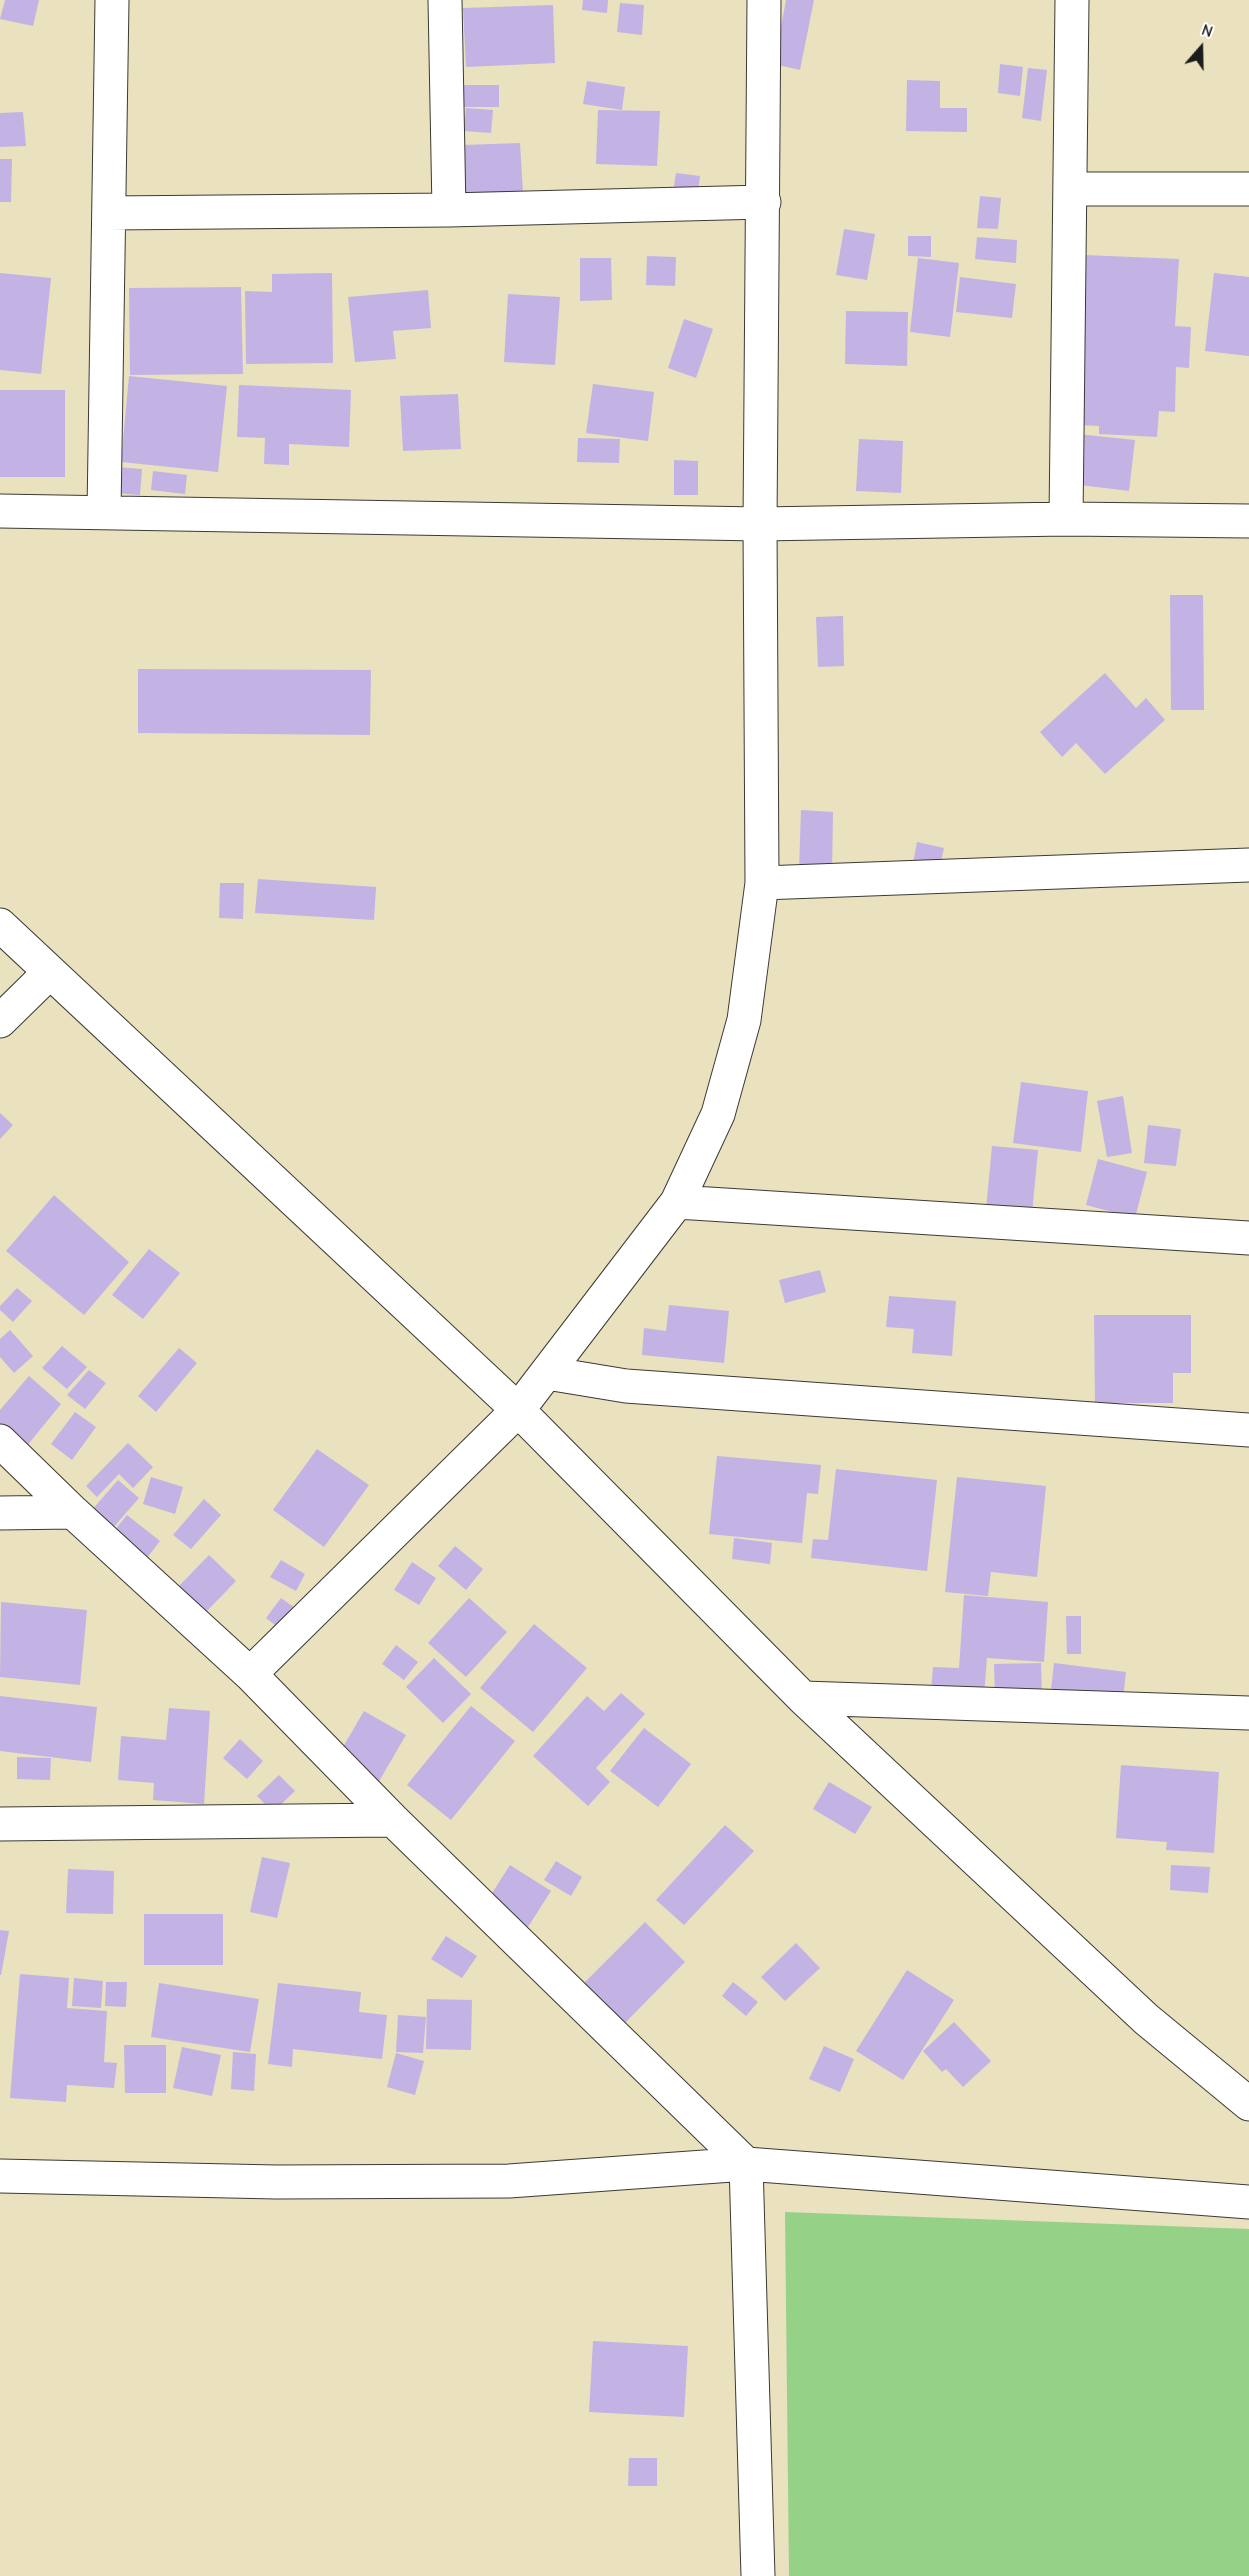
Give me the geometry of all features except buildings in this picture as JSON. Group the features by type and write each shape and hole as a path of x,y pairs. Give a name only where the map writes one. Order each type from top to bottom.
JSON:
{"street":[{"path":"104,512 112,0"},
{"path":"445,0 449,210"},
{"path":"250,1674 518,1410 677,1202 718,1114 744,1020 762,883 760,524 764,0"},
{"path":"1066,519 1072,0"},
{"path":"1070,189 1249,189"},
{"path":"109,213 449,210 764,202"},
{"path":"0,511 760,524 1066,519 1249,521"},
{"path":"762,883 1249,865"},
{"path":"0,924 518,1410 803,1698 1146,2019 1249,2104"},
{"path":"0,1022 50,972"},
{"path":"677,1202 1249,1238"},
{"path":"547,1373 626,1386 1249,1430"},
{"path":"0,1441 73,1512 250,1674 393,1820 746,2164 758,2576"},
{"path":"0,1513 73,1512"},
{"path":"803,1698 1249,1713"},
{"path":"0,1824 393,1820"},
{"path":"0,2176 276,2182 509,2181 746,2164 1249,2202"}],"green space":[{"path":"785,2212 1249,2229 1249,2576 789,2576"}]}
